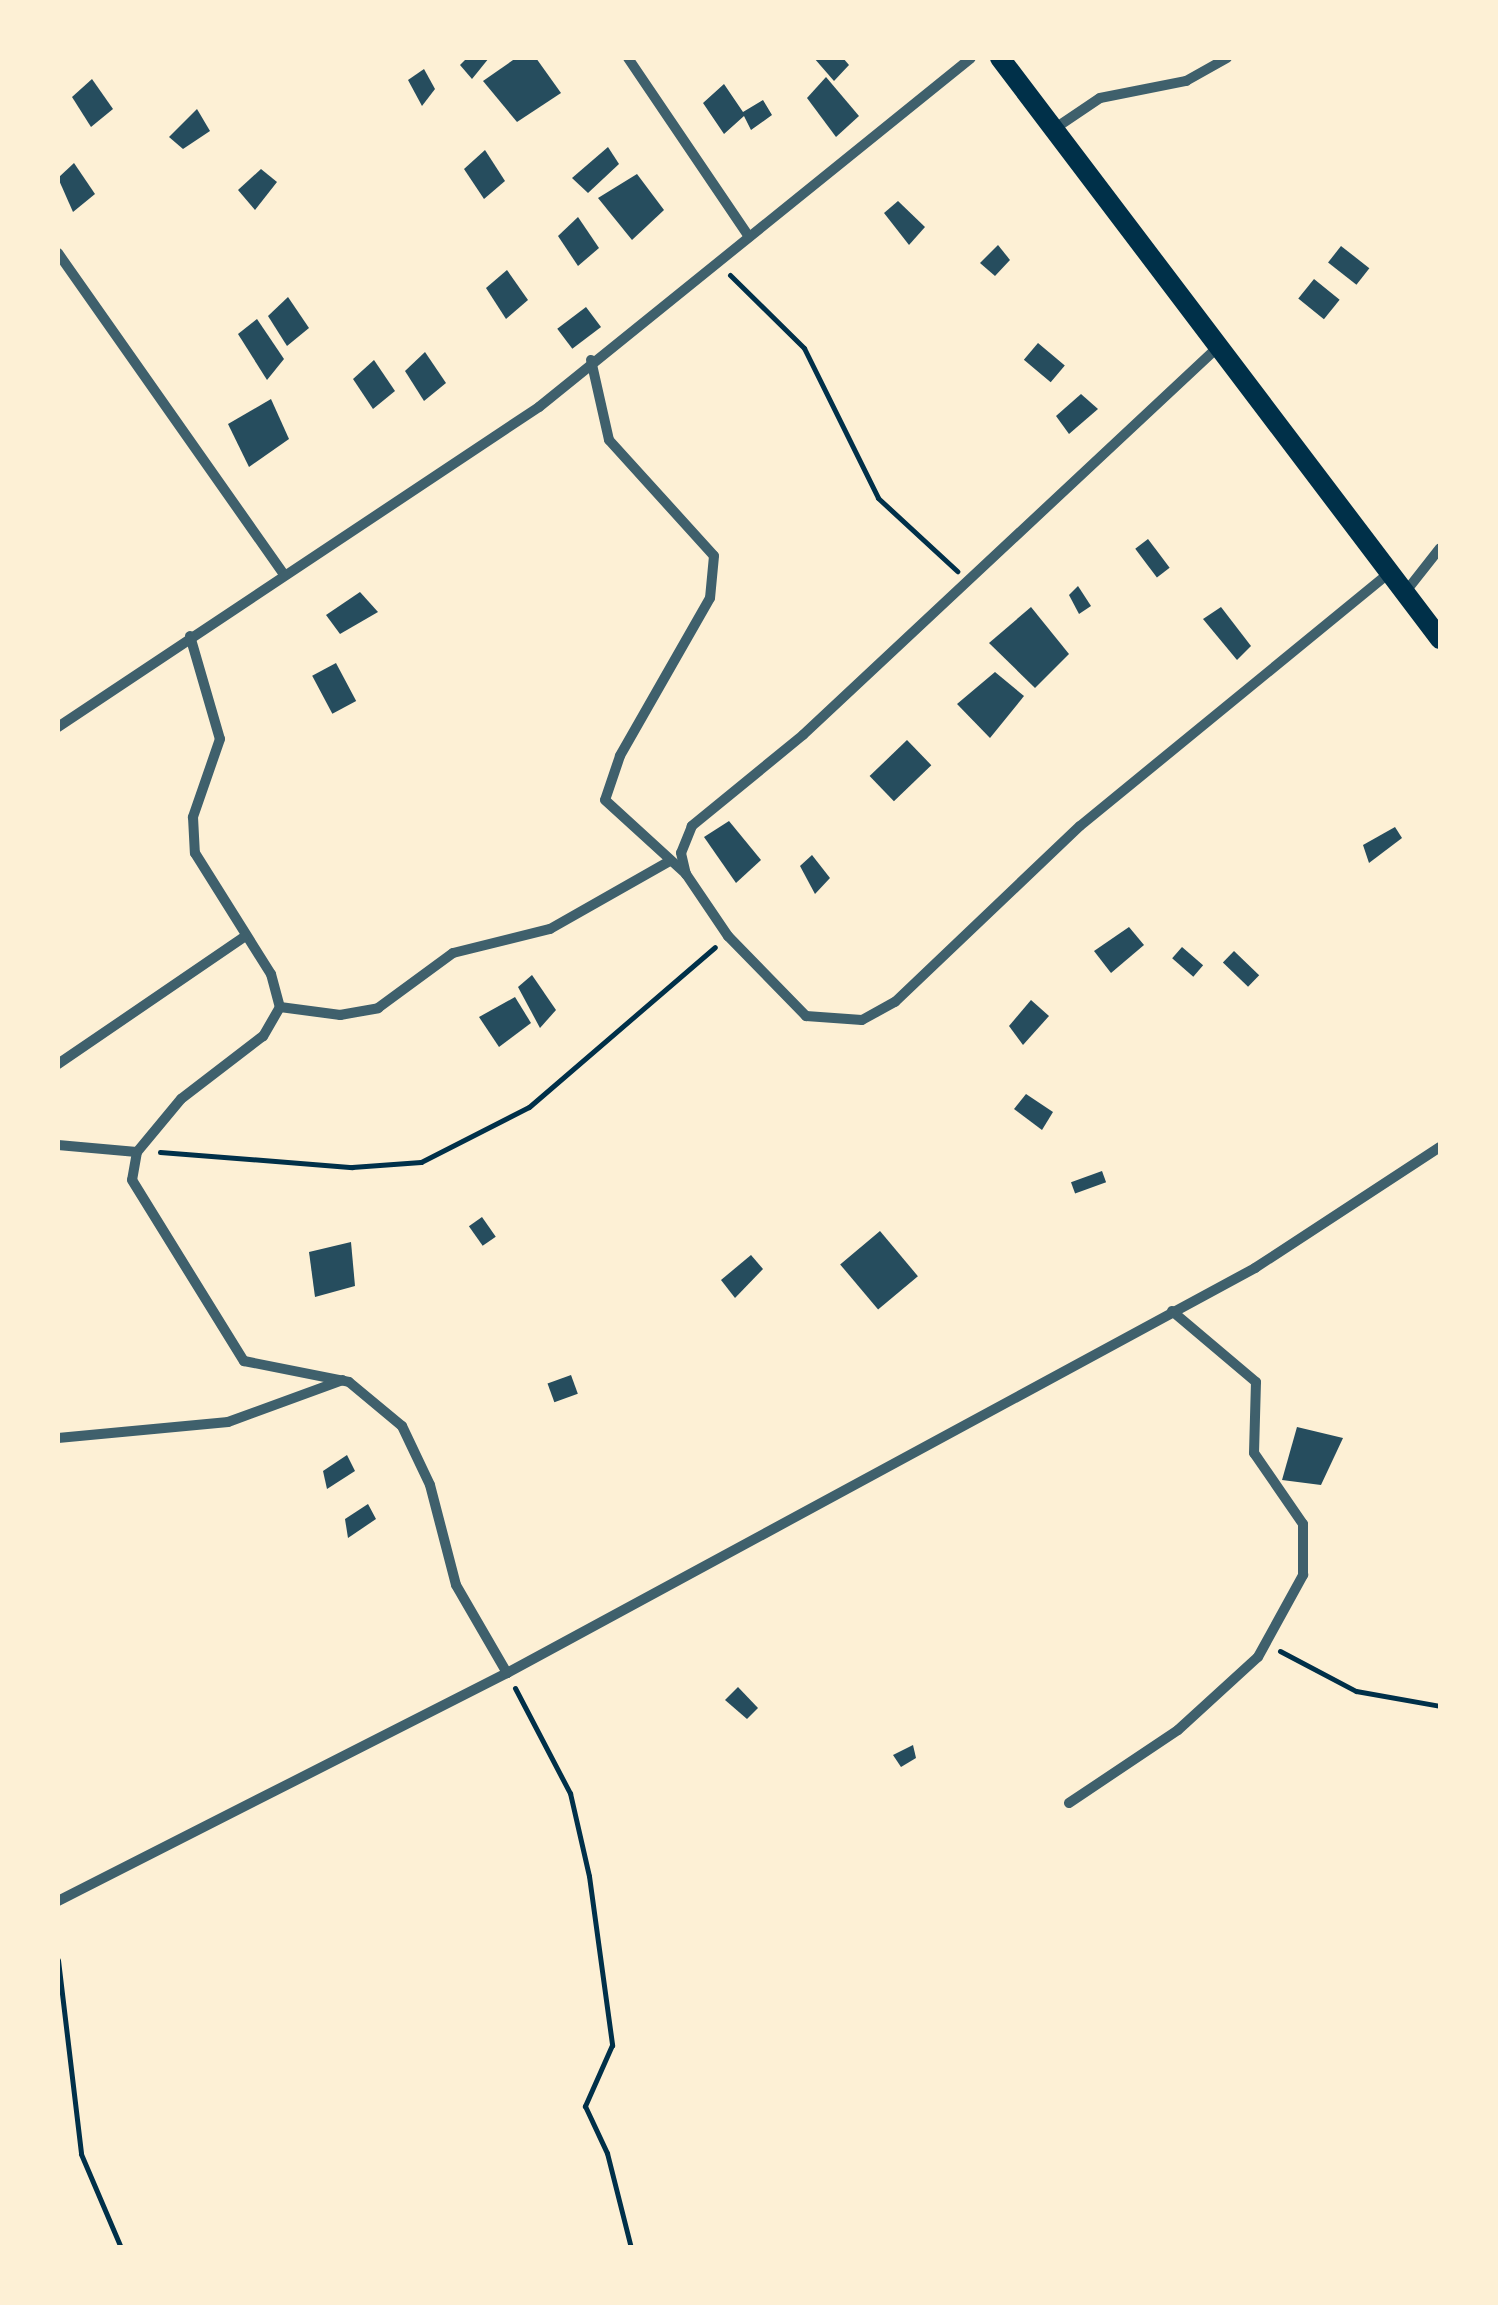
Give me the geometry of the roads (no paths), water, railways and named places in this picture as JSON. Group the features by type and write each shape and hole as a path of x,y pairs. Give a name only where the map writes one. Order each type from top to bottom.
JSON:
{"main road":[{"path":"1000,58 1407,590 1440,639"}],"street":[{"path":"628,58 749,237"},
{"path":"58,727 282,573 539,407 713,260 749,237 971,58"},
{"path":"1054,129 1100,98 1186,81 1227,58"},
{"path":"58,253 282,573"},
{"path":"1219,346 967,580 692,826 681,853 686,874 728,936 806,1016 862,1020 895,1002 1080,826 1391,570"},
{"path":"592,360 609,440 714,556 710,598 604,800 668,862 686,874"},
{"path":"1407,590 1440,548"},
{"path":"190,636 220,739 192,840 244,937 271,974 280,1007 263,1036 180,1100 137,1152 132,1180 244,1361 343,1380 402,1426 416,1449 456,1585 507,1673"},
{"path":"280,1007 340,1015 378,1008 453,953 550,930 668,862"},
{"path":"58,1064 244,937"},
{"path":"58,1145 137,1152"},
{"path":"58,1901 507,1673 1172,1311 1440,1147"},
{"path":"1069,1803 1178,1730 1267,1642 1303,1575 1302,1524 1254,1453 1256,1382 1172,1311"},
{"path":"58,1438 228,1422 343,1380"}]}
